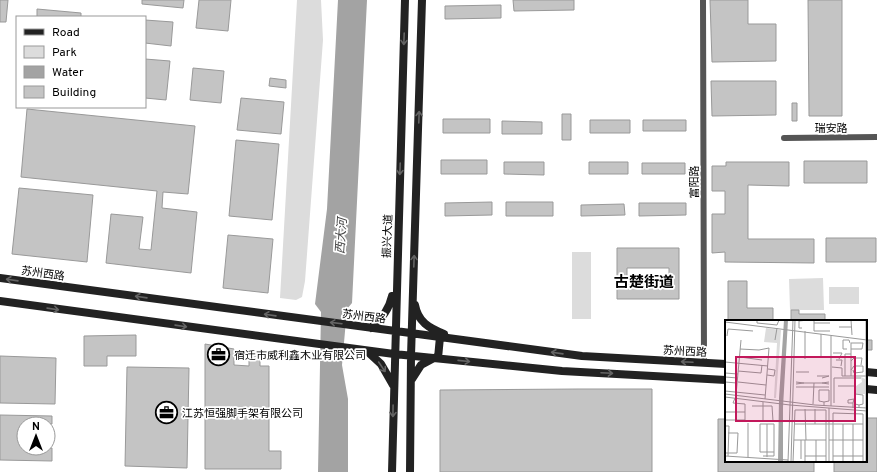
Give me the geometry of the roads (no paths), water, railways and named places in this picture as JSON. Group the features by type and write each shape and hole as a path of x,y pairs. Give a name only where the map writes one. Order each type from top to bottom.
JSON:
{"main road":[{"name":"振兴大道","path":"392,472 393,386 405,0"},
{"path":"410,472 411,356 422,0"},
{"name":"苏州西路","path":"0,278 582,356 725,364"},
{"path":"367,327 379,321 390,305 396,280"},
{"path":"413,289 416,311 423,322 430,328 456,339"},
{"path":"0,301 363,351 562,371 725,380"},
{"path":"436,358 440,337"},
{"path":"363,351 381,364 393,386"},
{"path":"411,382 421,365 436,358"},
{"path":"867,372 877,373"},
{"path":"867,389 877,390"}],"street":[{"name":"富阳路","path":"703,0 704,363"},
{"name":"瑞安路","path":"784,138 877,137"}],"water":[{"name":"西大河","path":"338,0 367,0 352,303 347,309 342,365 348,399 348,472 318,472 321,312 315,304 327,209"}],"place":[{"name":"宿迁市威利鑫木业有限公司","path":"218,355"},
{"name":"江苏恒强脚手架有限公司","path":"167,413"}],"district":[{"name":"古楚街道","path":"644,282"}]}
